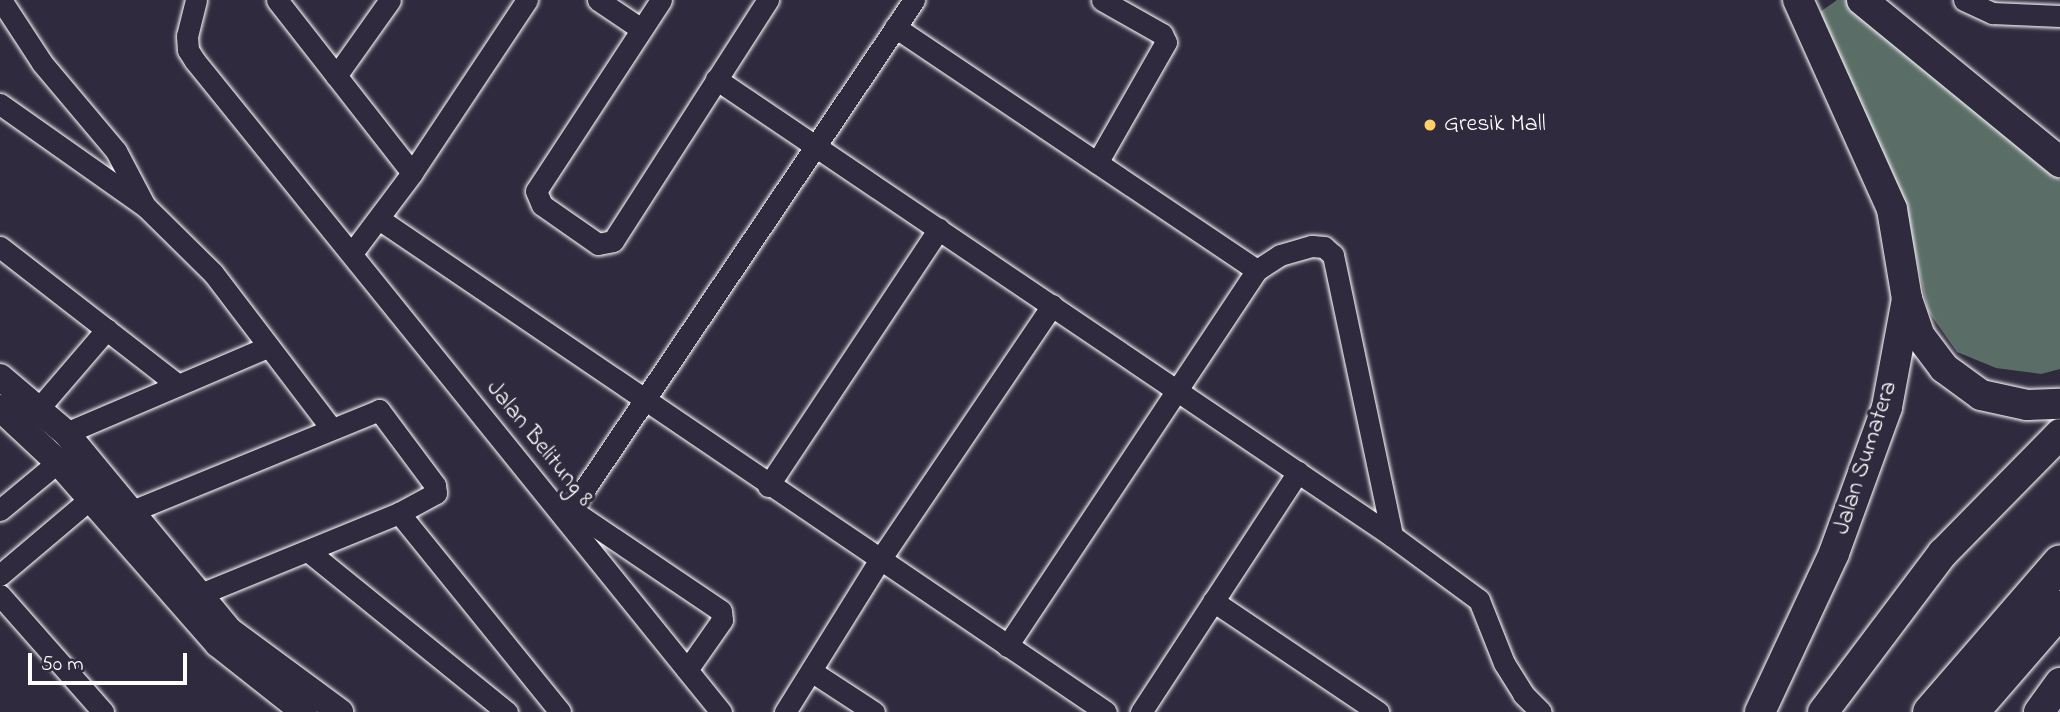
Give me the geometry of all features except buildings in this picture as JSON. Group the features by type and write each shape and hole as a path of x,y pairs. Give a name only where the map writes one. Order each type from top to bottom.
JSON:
{"highway":[{"path":"1930,712 2060,562"},
{"path":"1970,712 2060,608"}],"main road":[{"name":"Jalan Sumatera","path":"1760,712 1834,553 1888,407 1907,299 1892,209 1798,0"},
{"path":"1862,0 2060,162"},
{"path":"1907,299 1920,337 1944,368 1981,395 2027,405 2060,404"},
{"path":"1823,712 1942,554 2060,434"},
{"path":"2039,712 2060,683"}],"street":[{"path":"1,0 42,64 123,162 146,207"},
{"name":"Jalan Belitung 8","path":"196,0 188,50 568,514 721,712"},
{"path":"337,76 390,0"},
{"path":"350,251 379,219 412,173 527,0"},
{"path":"598,0 641,29"},
{"path":"661,0 536,191 542,205 598,244 613,241 768,0"},
{"path":"568,514 914,0"},
{"path":"1097,163 1166,42 1162,34 1102,0"},
{"path":"1964,0 1992,13 2060,16"},
{"path":"279,1 412,173"},
{"path":"895,27 1257,270"},
{"path":"716,79 1392,536 1485,607 1504,663 1523,694 1541,712"},
{"path":"0,104 146,207 213,273 331,428"},
{"path":"379,219 643,402 1106,712"},
{"path":"768,486 939,229"},
{"path":"1007,646 1175,388 1257,270 1280,255 1312,246 1324,247 1332,255 1392,536"},
{"path":"0,247 178,384"},
{"path":"785,712 879,561 1052,305"},
{"path":"39,408 107,329"},
{"path":"66,433 268,348"},
{"path":"0,377 66,433 87,483 218,644 304,712"},
{"path":"0,408 58,462 132,511 230,631 340,712"},
{"path":"132,511 379,410 436,489 399,513 198,595"},
{"path":"0,510 58,462"},
{"path":"1141,712 1298,472"},
{"path":"0,575 87,483"},
{"path":"399,513 560,712"},
{"name":"Jalan Belitung 8","path":"568,514 721,611 722,620 687,670"},
{"path":"308,551 507,712"},
{"path":"0,595 103,712"},
{"path":"1213,601 1378,712"},
{"path":"811,671 874,712"}],"green space":[{"path":"1837,0 1846,0 2060,180 2060,369 2041,374 1996,368 1957,352 1928,311 1905,207 1820,12"}],"place":[{"name":"Gresik Mall","path":"1430,125"}]}
